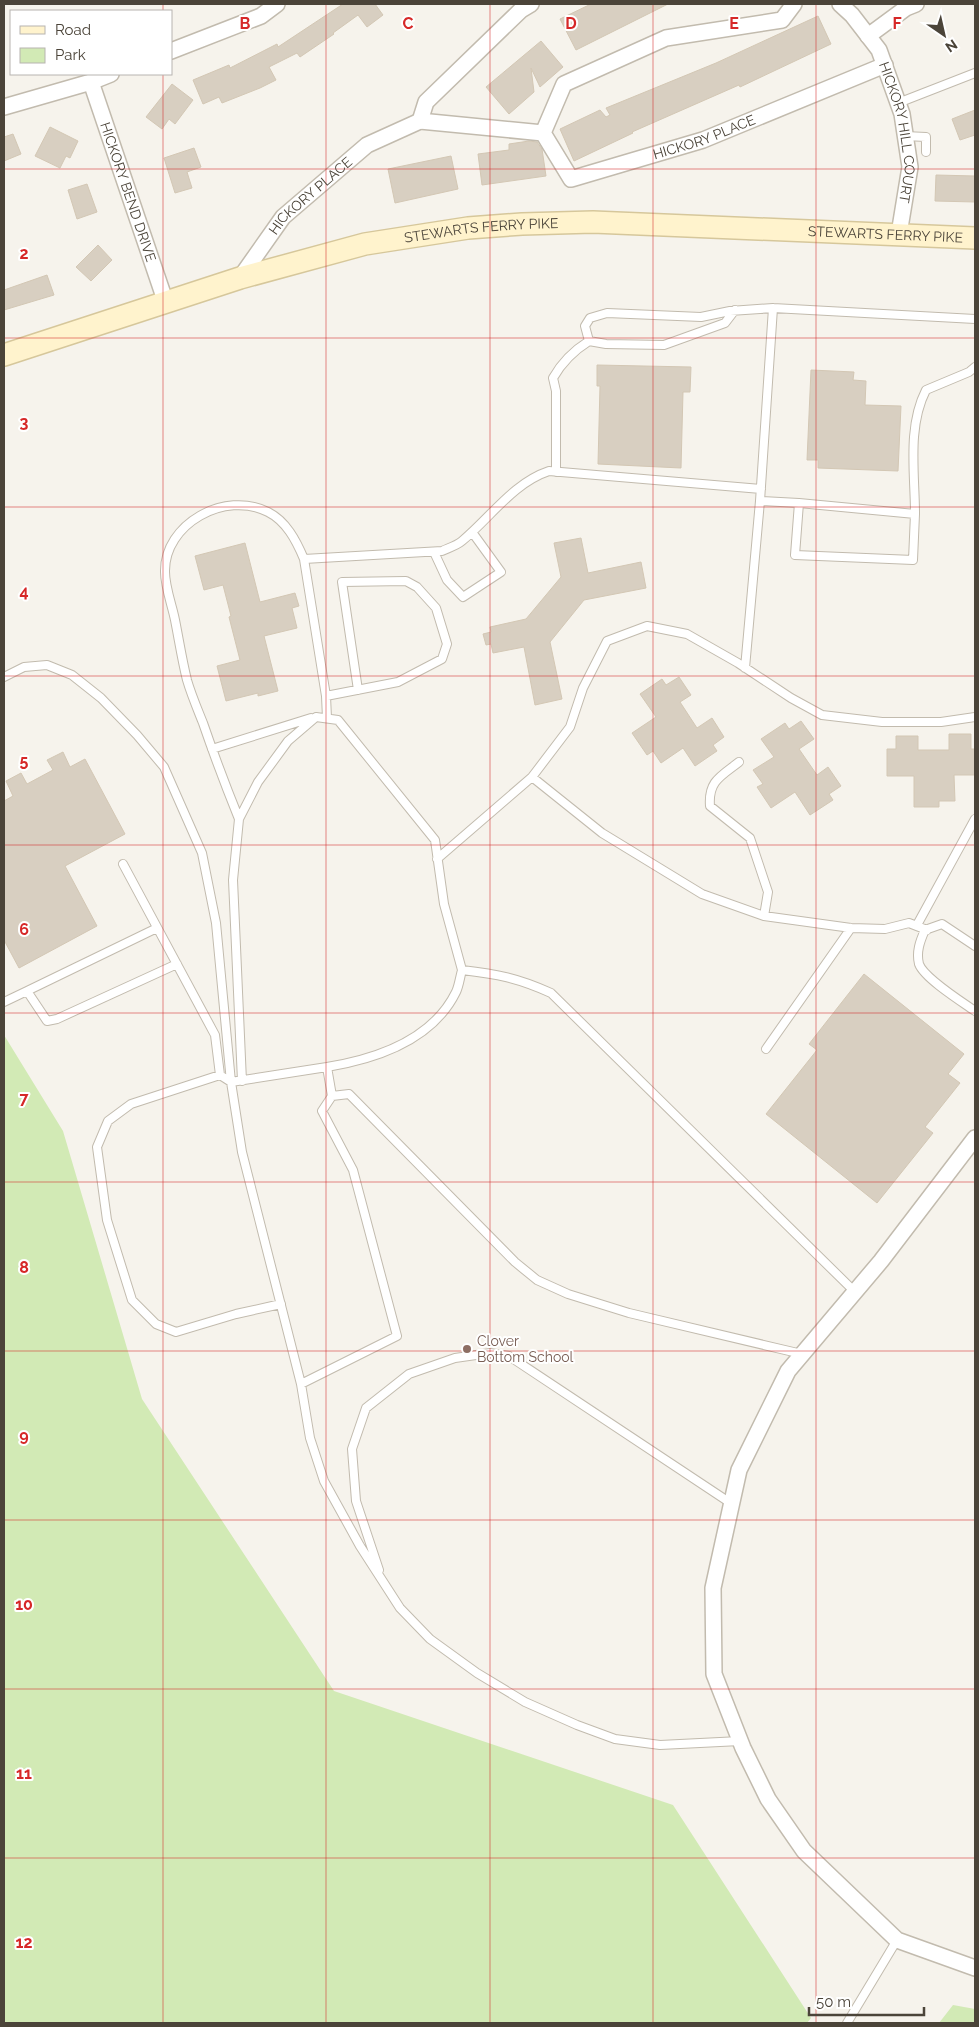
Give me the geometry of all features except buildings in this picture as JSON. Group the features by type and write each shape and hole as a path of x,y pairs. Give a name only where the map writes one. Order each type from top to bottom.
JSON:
{"main road":[{"name":"STEWARTS FERRY PIKE","path":"4,355 240,278 365,244 468,228 593,222 975,238"}],"street":[{"path":"172,51 261,16 277,4"},
{"path":"420,121 426,102 521,10 530,4"},
{"path":"543,133 564,84 666,38 782,20 794,4"},
{"name":"HICKORY HILL COURT","path":"840,4 880,50 898,103 910,167 899,234"},
{"path":"868,36 906,8 916,4"},
{"name":"HICKORY PLACE","path":"240,278 283,217 299,202 367,144 420,121 543,133 571,179 703,140 885,66"},
{"path":"4,107 109,75"},
{"name":"HICKORY BEND DRIVE","path":"91,82 166,302"},
{"path":"975,1138 881,1261 788,1372 739,1470 713,1588 714,1674 740,1742 768,1799 804,1851 897,1940 975,1968"}],"lane":[{"path":"898,103 975,73"},
{"path":"905,136 926,137 926,152"},
{"path":"745,668 761,489 773,308"},
{"path":"589,342 586,326 590,318 607,313 701,317 735,310 773,308 975,319"},
{"path":"556,472 556,392 554,378 560,366 574,351 589,342 664,345 725,323 735,310"},
{"path":"799,503 795,554 913,560 915,514 914,436 919,404 926,390 970,372 975,367"},
{"path":"304,559 442,551 461,542 509,497 536,476 549,472 761,489"},
{"path":"760,501 915,514"},
{"path":"239,819 188,681 165,573 167,550 180,532 203,513 228,506 249,506 267,512 282,522 296,541 304,559 326,696 327,718"},
{"path":"434,552 447,580 463,597 501,572 472,532"},
{"path":"326,696 358,690 398,682 442,659 447,644 436,608 417,587 406,580 342,582 358,690"},
{"path":"437,859 532,777 570,727 583,688 608,642 647,626 687,634 745,668 790,698 822,715 882,722 942,722 975,717"},
{"path":"4,677 24,667 47,665 72,675 101,698 137,735 164,767 202,853 216,923 231,1082 242,1152 301,1384 310,1438 324,1481 360,1546 400,1608 430,1639 477,1673 525,1702 615,1739 660,1745 740,1742"},
{"path":"212,749 316,717 338,720 434,840 444,904 462,970 456,992 441,1014 422,1032 393,1050 358,1062 242,1081 231,1082 220,1075"},
{"path":"242,1081 233,880 239,819 258,782 288,741 316,717"},
{"path":"739,762 714,781 709,795 710,806 750,838 768,892 764,916"},
{"path":"532,777 602,833 702,894 764,916 851,928 885,929 910,922 927,930"},
{"path":"917,925 975,819"},
{"path":"123,864 215,1035 220,1075"},
{"path":"975,946 942,924 927,930 918,943 919,964 933,981 975,1012"},
{"path":"4,1002 157,928"},
{"path":"766,1049 851,928"},
{"path":"27,992 47,1021 57,1019 177,964"},
{"path":"462,970 516,979 551,993 854,1292"},
{"path":"301,1384 397,1336 353,1170 322,1111 332,1096 327,1067"},
{"path":"220,1075 131,1104 108,1121 97,1147 107,1220 132,1300 156,1324 176,1332 236,1314 281,1304"},
{"path":"332,1096 349,1094 515,1262 537,1280 568,1294 629,1314 802,1354"},
{"path":"382,1581 356,1501 352,1449 366,1408 409,1374 455,1358 490,1353 509,1356 732,1504"},
{"path":"847,2023 897,1940"}],"green space":[{"path":"4,1035 63,1131 142,1399 334,1691 673,1805 811,2018 807,2023 4,2023"},
{"path":"953,2005 975,2009 975,2023 939,2023"}],"place":[{"name":"Clover Bottom School","path":"467,1349"}]}
